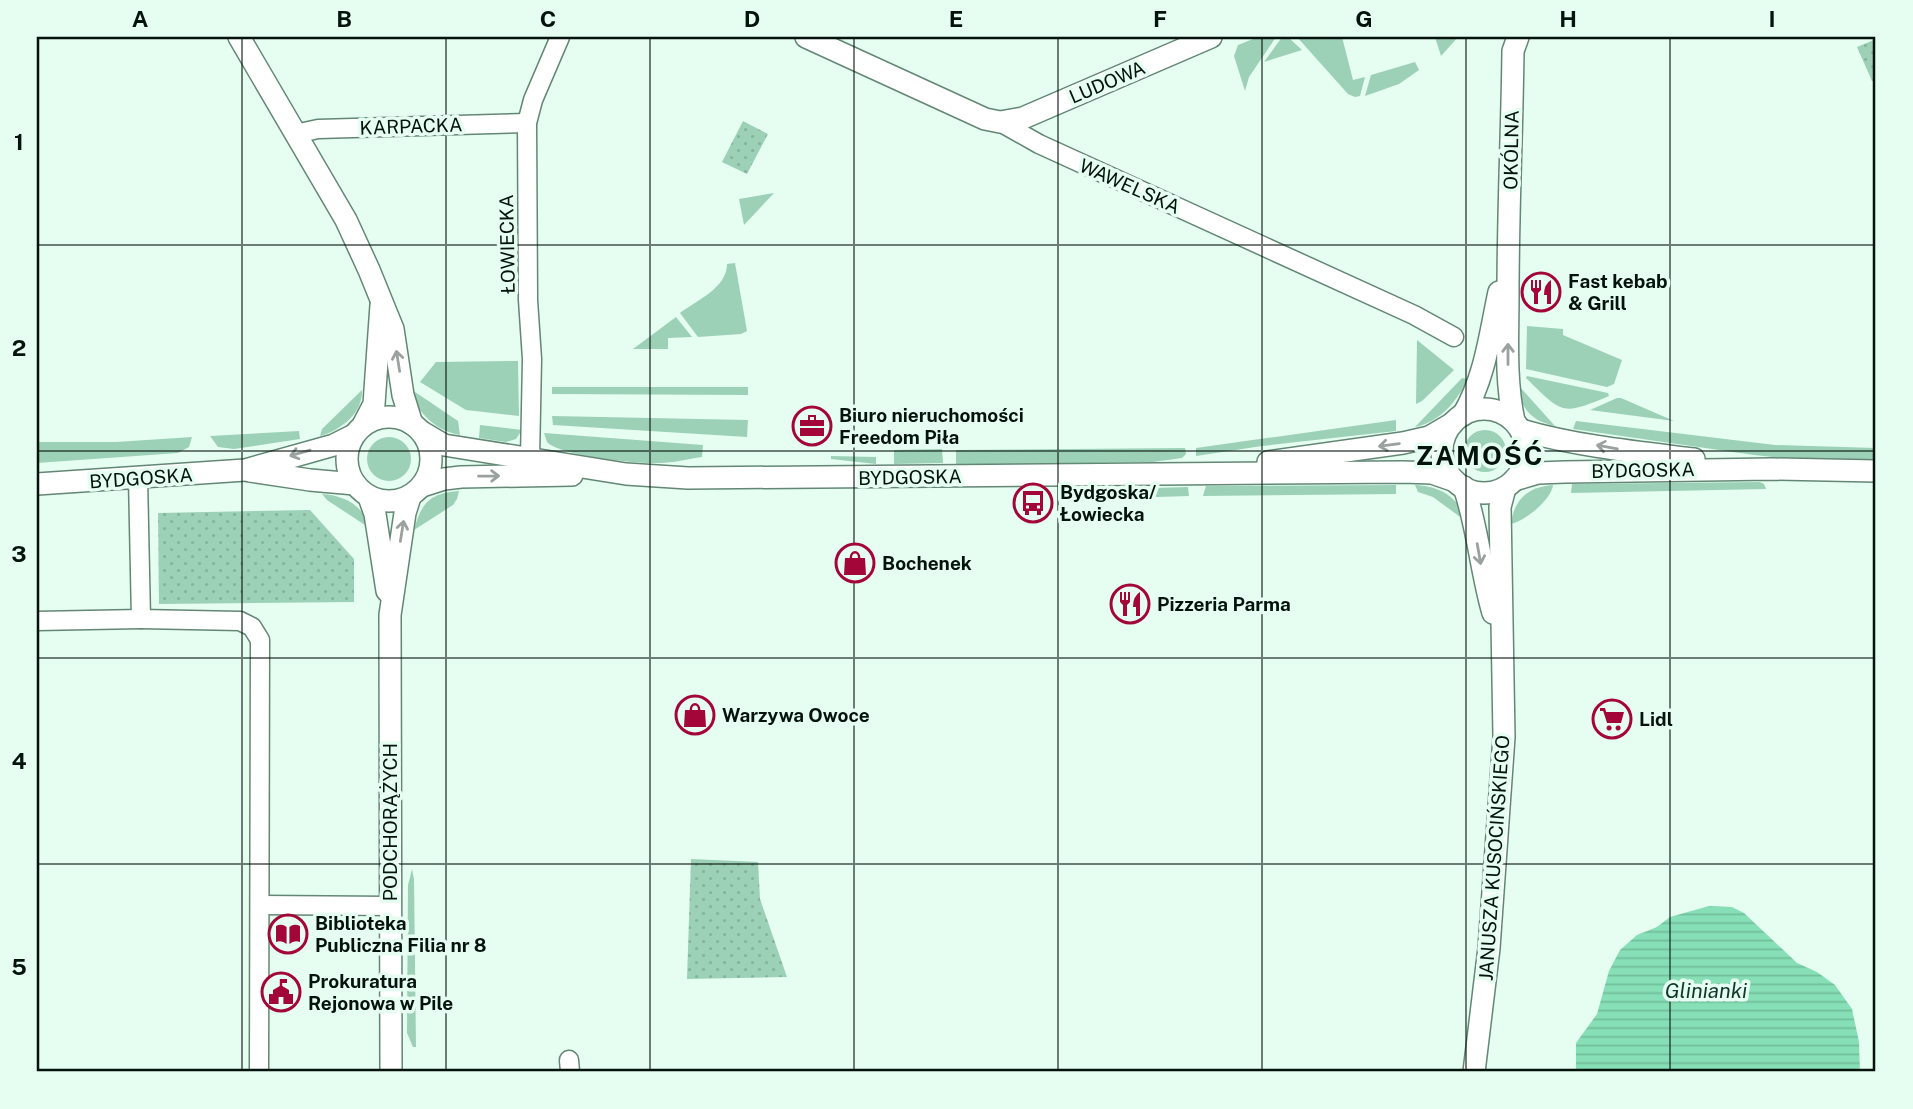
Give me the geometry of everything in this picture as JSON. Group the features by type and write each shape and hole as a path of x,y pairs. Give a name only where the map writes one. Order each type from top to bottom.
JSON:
{"street":[{"path":"239,37 346,220 381,300 393,328 403,395 431,454 431,466 416,491 391,501 362,490 348,470 346,458 348,446 374,404 381,300"},
{"name":"ŁOWIECKA","path":"530,458 532,359 528,300 527,123 533,100 560,37"},
{"name":"WAWELSKA","path":"806,37 985,119 1000,122 1039,144 1414,315 1454,337"},
{"name":"LUDOWA","path":"1000,122 1023,118 1211,37"},
{"name":"OKÓLNA","path":"1513,41 1508,374 1509,397 1518,426"},
{"name":"KARPACKA","path":"295,134 318,129 527,123"},
{"name":"OKÓLNA","path":"1458,419 1475,395 1508,249"},
{"path":"1485,409 1496,410 1518,426 1525,440 1525,461 1509,484 1484,493 1459,484 1448,471 1443,454 1446,433 1458,419 1485,409"},
{"path":"359,430 375,419 388,417 401,418 417,428"},
{"name":"BYDGOSKA","path":"1193,473 1403,443 1429,437 1458,419"},
{"name":"BYDGOSKA","path":"1518,426 1540,436 1630,451 1772,469"},
{"name":"BYDGOSKA","path":"417,428 444,445 626,474"},
{"name":"BYDGOSKA","path":"37,484 245,470 334,445 359,430"},
{"name":"BYDGOSKA","path":"245,470 362,490"},
{"name":"BYDGOSKA","path":"1509,484 1538,473 1565,471 1876,471"},
{"name":"BYDGOSKA","path":"416,491 444,478 626,474 688,478 1432,472 1459,484"},
{"path":"138,478 141,619"},
{"name":"JANUSZA KUSOCIŃSKIEGO","path":"1459,484 1471,508 1485,583 1501,642"},
{"name":"JANUSZA KUSOCIŃSKIEGO","path":"1474,1072 1489,948 1500,798 1504,712 1500,507 1509,484"},
{"name":"PODCHORĄŻYCH","path":"362,490 375,514 390,615 391,1072"},
{"name":"PODCHORĄŻYCH","path":"390,615 405,513 416,491"},
{"path":"37,621 240,621 252,628 260,640 259,1072"},
{"path":"261,905 391,906"}],"shaded area":[{"path":"1258,37 1276,37 1249,77 1245,91 1234,56 1238,45"},
{"path":"1282,37 1288,37 1302,50 1264,62"},
{"path":"1297,37 1342,37 1353,80 1365,77 1360,96 1348,94"},
{"path":"1435,37 1458,37 1441,56"},
{"path":"1876,39 1876,80 1872,81 1857,47"},
{"path":"1415,62 1419,70 1399,84 1365,96 1371,75"},
{"path":"743,121 768,134 747,174 722,162"},
{"path":"774,193 744,225 739,199"},
{"path":"735,263 747,331 741,334 698,337 680,313 717,287 726,272 727,264"},
{"path":"676,317 692,337 668,338 668,349 633,349"},
{"path":"1527,326 1563,329 1563,335 1622,360 1614,384 1607,387 1526,369"},
{"path":"1417,340 1454,370 1416,404"},
{"path":"518,361 519,416 466,410 420,382 436,362"},
{"path":"1527,376 1608,393 1609,396 1581,407 1563,408 1548,399"},
{"path":"1462,378 1468,379 1447,409 1432,420 1415,427"},
{"path":"1519,386 1555,426 1540,421 1529,413 1522,402"},
{"path":"552,387 748,387 748,395 552,394"},
{"path":"362,390 359,406 350,419 320,436 322,429"},
{"path":"409,391 415,392 458,421 460,435 443,430 429,420"},
{"path":"1621,398 1674,421 1590,410"},
{"path":"552,416 748,420 747,437 553,425"},
{"path":"1396,420 1396,431 1196,456 1196,448"},
{"path":"1576,421 1775,445 1876,448 1876,461 1810,461 1754,455 1573,429"},
{"path":"480,425 522,430 516,439 506,442 479,438"},
{"path":"1485,430 1500,436 1506,451 1500,466 1485,472 1470,466 1464,451 1470,436"},
{"path":"299,431 300,439 234,449 218,447 210,436"},
{"path":"544,433 703,445 702,457 659,463 600,458 555,447 547,442"},
{"path":"192,437 189,447 178,453 37,463 37,442 116,442"},
{"path":"389,437 405,443 411,459 405,475 389,481 373,475 367,459 373,443"},
{"path":"1185,448 1186,454 1182,458 1153,462 956,465 956,450"},
{"path":"942,449 943,463 894,464 894,450"},
{"path":"831,456 876,457 876,464 831,459"},
{"path":"1760,482 1766,489 1571,493 1572,484"},
{"path":"1396,485 1396,494 1203,496 1206,486"},
{"path":"1415,485 1447,494 1459,506 1467,522 1433,497 1418,492"},
{"path":"1553,485 1548,497 1536,509 1511,524 1515,508 1524,496 1536,488"},
{"path":"1188,487 1189,496 1092,499 1087,490"},
{"path":"459,491 453,505 414,530 428,501 441,494"},
{"path":"322,494 337,496 357,507 366,519 368,527 327,500"},
{"path":"310,510 354,559 354,602 159,604 158,513"},
{"path":"691,859 758,862 760,899 787,977 687,979"},
{"path":"412,869 416,1047 413,1047 407,1033 408,885"}],"water":[{"name":"Glinianki","path":"1709,906 1732,907 1744,913 1797,963 1817,972 1835,985 1852,1009 1859,1042 1860,1072 1576,1072 1576,1043 1597,1014 1609,971 1620,950 1637,935 1657,927 1670,917"}],"place":[{"name":"Fast kebab & Grill","path":"1541,292"},
{"name":"Biuro nieruchomości Freedom Piła","path":"812,426"},
{"name":"Bydgoska/ Łowiecka","path":"1033,503"},
{"name":"Bochenek","path":"855,563"},
{"name":"Pizzeria Parma","path":"1130,604"},
{"name":"Warzywa Owoce","path":"695,715"},
{"name":"Lidl","path":"1612,719"},
{"name":"Biblioteka Publiczna Filia nr 8","path":"288,934"},
{"name":"Prokuratura Rejonowa w Pile","path":"281,992"}],"district":[{"name":"ZAMOŚĆ","path":"1480,456"}]}
